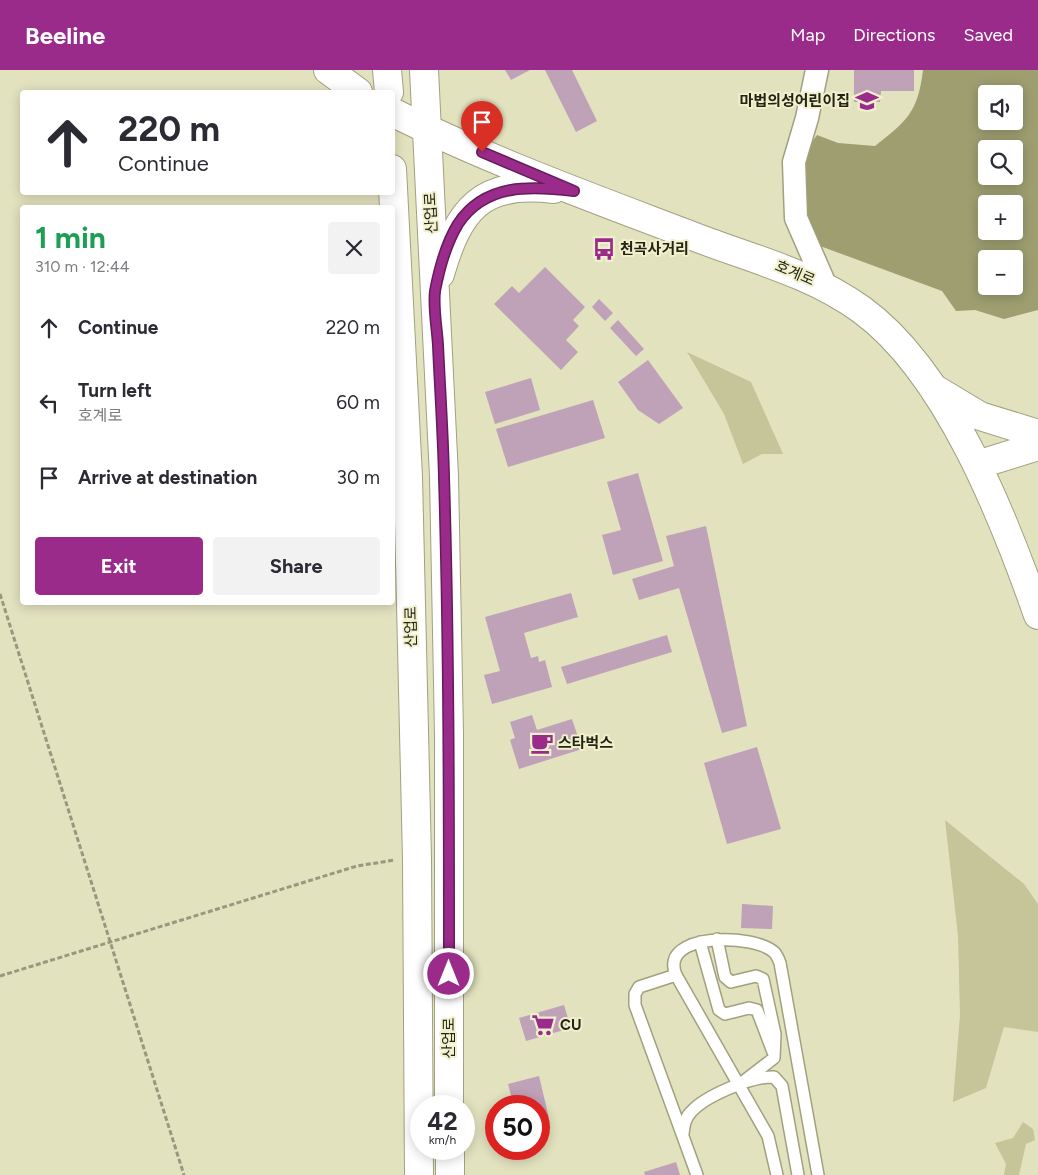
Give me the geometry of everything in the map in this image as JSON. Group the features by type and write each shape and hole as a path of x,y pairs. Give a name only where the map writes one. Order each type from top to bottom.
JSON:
{"main road":[{"path":"310,70 325,90"},
{"path":"328,70 355,90"},
{"path":"387,70 388,90"},
{"name":"산업로","path":"424,70 444,476 449,734 450,1095"},
{"name":"호계로","path":"395,113 427,129 574,191 706,241 784,268 826,286 863,310 893,338 933,388 977,466 1023,572 1038,616"},
{"path":"435,292 448,247 457,226 468,211 485,198 497,192 520,187 574,191"},
{"name":"산업로","path":"395,221 408,477 417,859 418,1175"},
{"path":"933,388 980,416 1038,434"},
{"path":"977,466 1038,446"},
{"path":"450,1160 450,1175"}],"street":[{"path":"817,70 807,118 794,162 796,218 826,286"}],"lane":[{"path":"683,1135 685,1122 697,1106 740,1084 770,1062 776,1053 775,1034 763,979 756,976 731,982 725,977 717,939"},
{"path":"777,1175 768,1136 672,966 675,956 681,950 700,942 717,939 744,942 766,948 775,954 780,964 818,1175"},
{"path":"700,942 719,1010 725,1014 749,1008 757,1010 773,1051 770,1062"},
{"path":"676,975 639,987 635,994 635,1004 697,1175"},
{"path":"740,1084 766,1077 774,1077 779,1081 782,1086 798,1175"},
{"path":"668,1094 678,1103 687,1106 697,1106"}],"path":[{"path":"0,594 184,1175"},
{"path":"0,976 356,866 417,859"}],"green space":[{"path":"923,70 1038,70 1038,310 1004,319 975,310 956,311 942,291 820,246 809,231 804,153 817,135 838,143 875,146 903,122 914,106"},
{"path":"687,352 751,382 783,454 762,454 743,464 724,414"},
{"path":"945,820 1024,884 1038,904 1038,1032 1004,1027 986,1088 953,1102 960,1015 958,936"},
{"path":"1023,1122 1033,1129 1035,1140 1026,1144 1019,1175 1004,1175 1006,1164 995,1143 1013,1138"}],"building":[{"path":"505,70 530,70 511,80"},
{"path":"545,70 572,70 597,121 576,132"},
{"path":"854,70 914,70 914,91 881,91 880,102 854,102"},
{"path":"545,267 585,307 573,320 579,326 566,340 578,352 561,370 494,304 512,286 519,293"},
{"path":"599,299 613,313 605,321 592,307"},
{"path":"618,320 644,349 636,356 610,328"},
{"path":"648,360 683,408 659,424 638,410 618,382"},
{"path":"531,378 540,410 495,424 485,392"},
{"path":"593,400 605,438 508,467 496,429"},
{"path":"638,473 663,561 613,575 602,535 621,530 607,482"},
{"path":"706,526 747,726 722,733 679,588 639,600 632,579 674,566 666,536"},
{"path":"571,593 578,617 524,633 531,658 538,656 539,662 545,660 552,687 492,704 484,675 500,671 485,617"},
{"path":"667,635 672,652 567,684 561,667"},
{"path":"532,715 537,730 572,719 582,749 519,769 510,740 515,738 510,722"},
{"path":"757,747 781,829 727,844 704,763"},
{"path":"742,904 773,906 772,929 741,928"},
{"path":"564,1005 571,1028 526,1041 519,1018"},
{"path":"539,1076 544,1095 511,1095 508,1084"},
{"path":"676,1162 680,1175 645,1175 644,1172"}],"place":[{"name":"마법의성어린이집","path":"867,101"},
{"name":"천곡사거리","path":"604,249"},
{"name":"스타벅스","path":"542,743"},
{"name":"CU","path":"543,1025"}],"route":[{"path":"449,974 449,734 444,476 435,292 448,247 457,226 468,211 485,198 497,192 520,187 544,187 574,191 482,152"}]}
